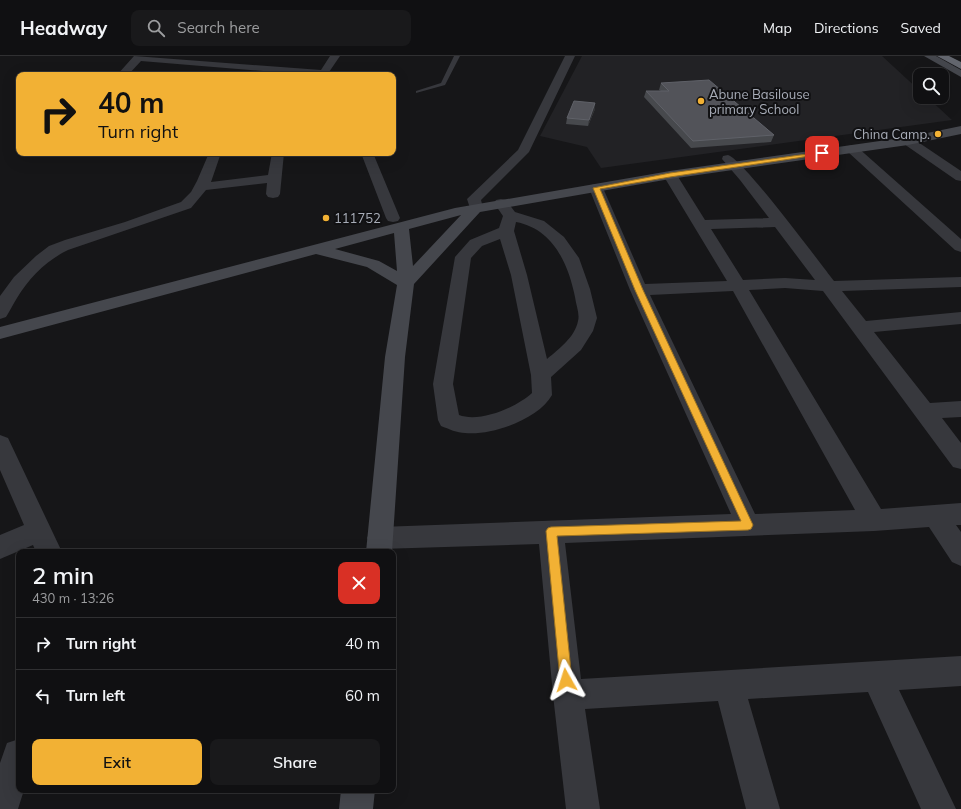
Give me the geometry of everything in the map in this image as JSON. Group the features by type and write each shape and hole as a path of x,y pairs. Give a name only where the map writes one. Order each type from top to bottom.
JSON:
{"highway":[{"path":"942,56 961,66"},
{"path":"954,56 961,60"}],"street":[{"path":"323,72 335,56"},
{"path":"406,283 475,203 523,152 570,56"},
{"path":"929,56 961,74"},
{"path":"125,72 139,57 300,72"},
{"path":"0,322 475,203 846,144 961,122"},
{"path":"506,217 541,375 542,395 536,403 517,412 485,424 463,425 449,420 443,384 463,257 476,243 506,217 596,188 731,163 908,141 961,130"},
{"path":"908,141 961,177"},
{"path":"852,149 961,247"},
{"path":"0,313 14,290 36,264 48,254 62,246 136,223 186,205 193,200 213,164 214,156"},
{"path":"273,194 278,156"},
{"path":"368,156 397,222 406,283 395,357 380,545 551,531 874,520 935,514 961,514"},
{"path":"731,163 745,177 830,286 961,460"},
{"path":"670,175 738,285 874,520"},
{"path":"200,187 274,178"},
{"path":"596,188 639,290 748,525"},
{"path":"475,203 506,217 530,220 542,225 558,240 572,259 581,282 588,322 576,346 541,375"},
{"path":"0,332 315,249 397,222"},
{"path":"701,225 780,222"},
{"path":"315,249 373,264 406,283"},
{"path":"639,290 784,283 830,286 961,282"},
{"path":"861,328 961,318"},
{"path":"925,411 961,409"},
{"path":"0,444 44,541 0,547"},
{"path":"935,514 961,554"},
{"path":"551,531 568,695 583,809"},
{"path":"568,695 961,670"},
{"path":"876,676 939,809"},
{"path":"729,685 763,809"},
{"path":"1,809 16,764"},
{"path":"356,809 358,793"}],"lane":[{"path":"418,92 443,84 457,56"}],"shaded area":[{"path":"582,56 882,56 913,85 913,104 935,104 952,120 601,168 587,147 540,136"}],"building":[{"path":"709,80 774,135 693,141 646,91 669,91 661,83"},
{"path":"574,101 595,103 589,120 567,118"}],"place":[{"name":"Abune Basilouse primary School","path":"701,101"},
{"name":"China Camp.","path":"938,134"},
{"name":"111752","path":"326,218"}],"route":[{"path":"566,680 551,531 748,525 639,290 596,188 670,175 822,153"}]}
